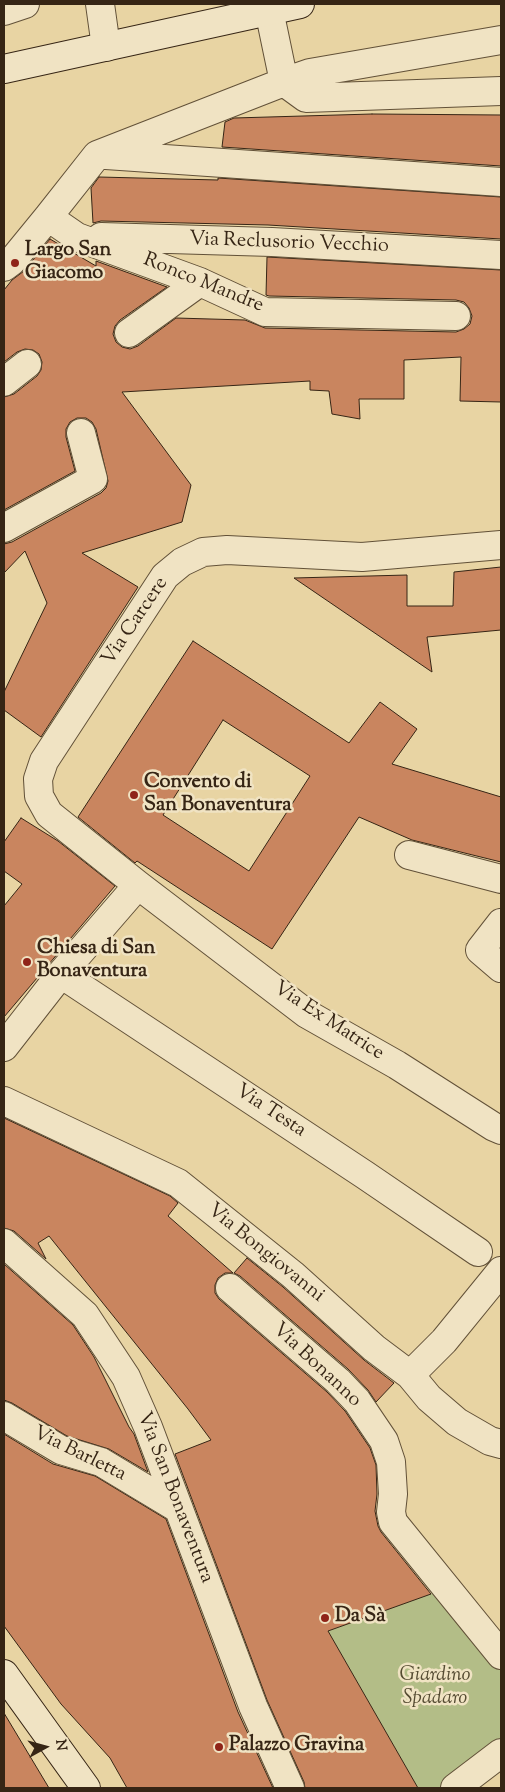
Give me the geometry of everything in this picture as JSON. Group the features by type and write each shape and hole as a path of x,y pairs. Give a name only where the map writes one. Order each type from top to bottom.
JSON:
{"street":[{"path":"4,12 25,4"},
{"path":"100,4 106,46"},
{"path":"4,69 300,4"},
{"path":"268,10 284,82 306,98 501,91"},
{"path":"6,262 48,217 97,155 310,73 501,40"},
{"path":"97,155 501,182"},
{"name":"Ronco Mandre","path":"48,217 77,236 200,282 265,312 456,316"},
{"name":"Via Reclusorio Vecchio","path":"77,236 272,242 501,255"},
{"path":"129,334 200,282"},
{"path":"4,382 27,364"},
{"path":"4,528 93,479 81,433"},
{"name":"Via Carcere","path":"138,885 49,814 39,796 38,779 44,761 164,576 182,562 203,552 227,550 362,557 501,546"},
{"path":"409,856 501,878"},
{"path":"4,1047 61,974 138,885"},
{"name":"Via Ex Matrice","path":"138,885 307,1014 397,1066 501,1130"},
{"path":"501,923 480,950 501,968"},
{"name":"Via Testa","path":"61,974 478,1252"},
{"name":"Via Bongiovanni","path":"4,1101 178,1183 293,1274 374,1348 410,1375 429,1398 457,1422 498,1438"},
{"name":"Via San Bonaventura","path":"4,1243 85,1315 126,1377 148,1427 253,1706 290,1788"},
{"path":"410,1375 444,1341 501,1271"},
{"name":"Via Bonanno","path":"230,1288 338,1381 357,1401 384,1441 391,1462 393,1494 391,1512 393,1522 501,1655"},
{"name":"Via Barletta","path":"4,1416 61,1450 101,1462 179,1509"},
{"path":"4,1674 86,1788"},
{"path":"455,1788 501,1753"}],"green space":[{"name":"Giardino Spadaro","path":"438,1591 501,1666 501,1741 443,1788 418,1788 328,1631"}],"building":[{"path":"372,114 501,115 501,166 222,147 225,122 234,118"},
{"path":"99,177 218,180 218,178 501,197 501,239 268,225 101,221 93,223 91,188"},
{"path":"50,239 96,266 96,261 167,287 120,320 115,326 113,334 116,342 122,347 130,349 138,346 176,318 245,320 265,328 456,332 470,324 472,316 469,308 464,302 456,300 269,296 266,295 267,257 501,270 501,402 460,401 461,357 404,360 404,399 359,399 360,419 332,414 329,391 310,390 310,381 122,392 191,485 182,522 82,553 138,587 41,737 4,710 4,692 47,603 25,551 4,573 4,544 12,542 101,493 106,488 108,481 96,429 92,422 86,418 77,418 70,422 66,429 66,437 75,471 4,510 4,397 14,394 37,376 41,370 42,362 39,354 33,350 25,349 17,352 4,362 4,290 12,280 24,271"},
{"path":"501,567 501,630 427,637 432,672 294,578 407,575 407,606 453,606 454,572"},
{"name":"Convento di San Bonaventura","path":"193,641 349,743 380,702 417,729 392,764 501,797 501,862 412,840 359,817 272,949 137,861 135,863 78,817","holes":["223,720 310,776 249,871 163,815"]},
{"name":"Chiesa di San Bonaventura","path":"21,818 58,841 115,886 4,1017 4,906 22,884 4,871 4,842"},
{"path":"4,1118 170,1196 178,1203 168,1216 233,1273 225,1273 218,1278 215,1285 215,1293 219,1299 327,1392 345,1411 370,1448 376,1465 377,1494 375,1511 378,1526 431,1594 328,1631 418,1788 305,1788 267,1700 175,1454 211,1440 49,1236 38,1243 46,1259 14,1231 4,1228"},
{"path":"247,1258 283,1287 364,1360 394,1383 376,1402 368,1390 348,1369 240,1276 234,1273"},
{"path":"4,1264 73,1325 94,1357 134,1434 148,1472 109,1449 67,1436 4,1400"},
{"path":"4,1434 53,1464 95,1476 166,1519 238,1712 273,1788 127,1788 110,1758 61,1704 4,1626"},
{"path":"4,1713 49,1788 4,1788"}],"place":[{"name":"Largo San Giacomo","path":"15,263"},
{"name":"Convento di San Bonaventura","path":"134,795"},
{"name":"Chiesa di San Bonaventura","path":"27,962"},
{"name":"Da Sà","path":"325,1618"},
{"name":"Palazzo Gravina","path":"219,1747"}]}
